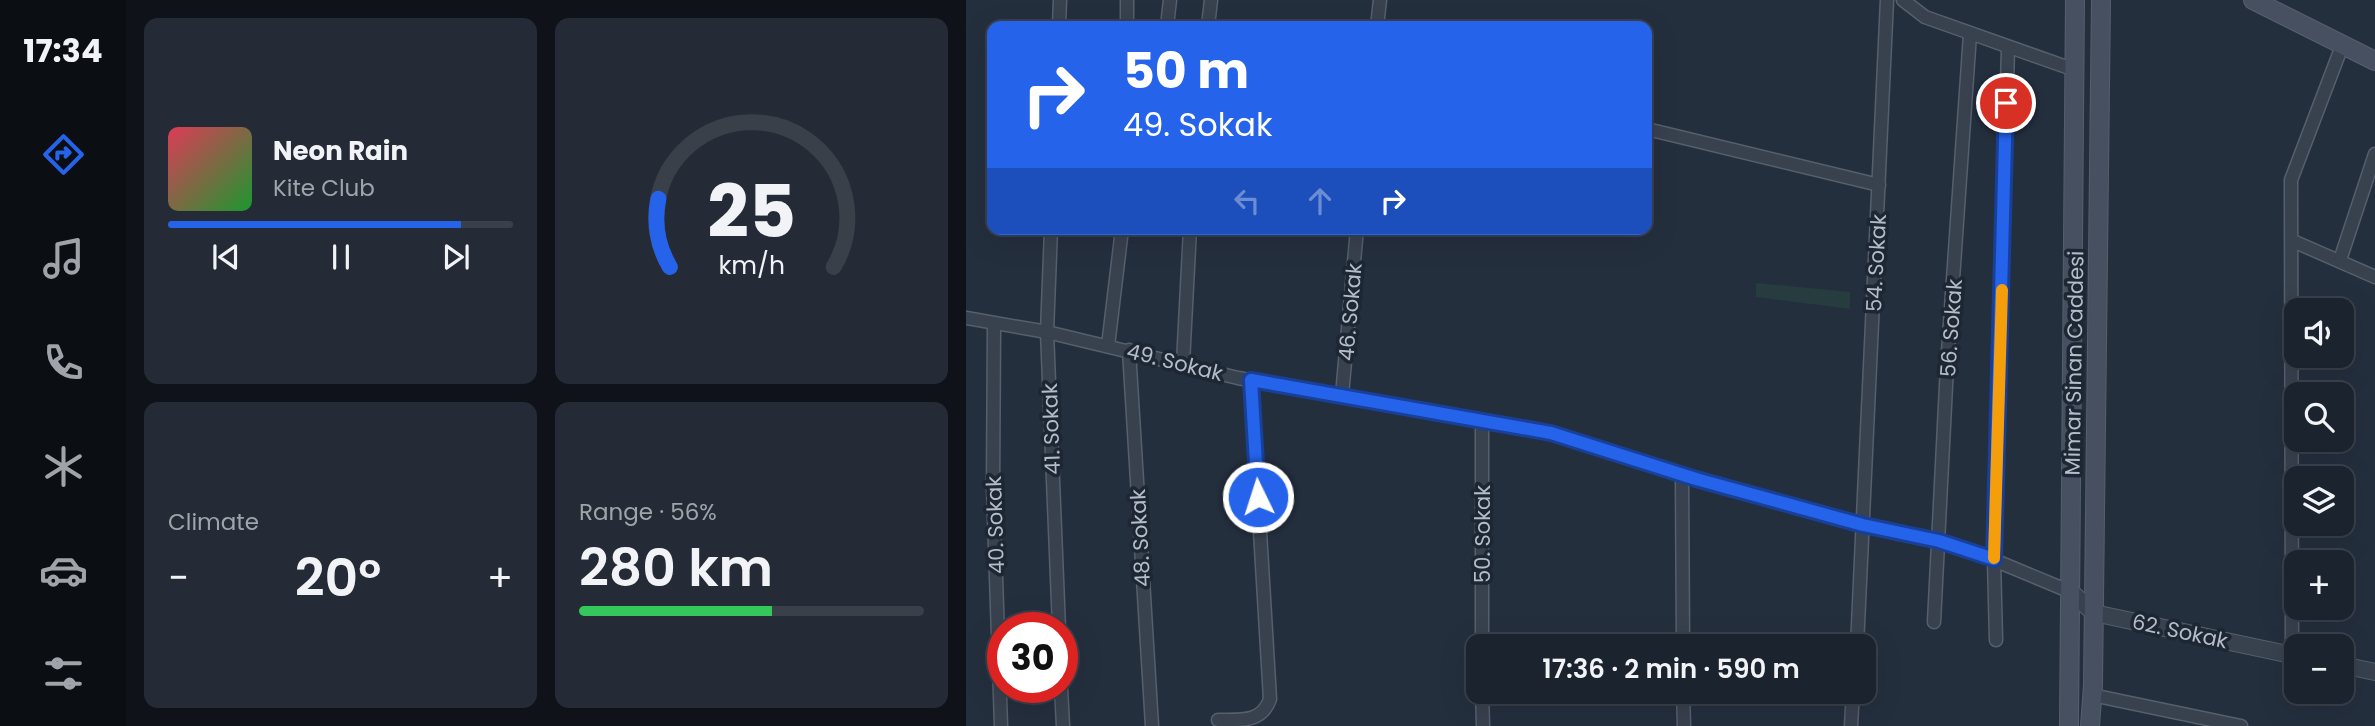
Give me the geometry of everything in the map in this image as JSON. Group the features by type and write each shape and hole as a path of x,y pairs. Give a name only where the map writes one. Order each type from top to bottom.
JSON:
{"main road":[{"name":"Mimar Sinan Caddesi","path":"2069,726 2076,0"},
{"name":"Mimar Sinan Caddesi","path":"2090,726 2094,613 2101,0"},
{"path":"2253,0 2375,61"}],"street":[{"path":"1059,21 1060,0"},
{"path":"1126,21 1127,0"},
{"path":"1168,21 1170,0"},
{"path":"1209,21 1211,0"},
{"path":"1378,21 1380,0"},
{"name":"54. Sokak","path":"1858,634 1888,0"},
{"path":"1903,0 1925,17 2075,70"},
{"name":"56. Sokak","path":"1934,622 1970,34"},
{"path":"2294,634 2291,180 2342,46"},
{"path":"1996,640 1994,559 2008,48"},
{"path":"1652,130 1879,185"},
{"path":"2340,260 2375,154"},
{"name":"41. Sokak","path":"1051,235 1047,332 1058,612"},
{"path":"1108,346 1121,235"},
{"path":"1183,363 1191,235"},
{"name":"46. Sokak","path":"1342,395 1356,235"},
{"path":"2293,241 2375,278"},
{"name":"49. Sokak","path":"966,318 994,325 1047,332 1251,380 1482,423 1551,433 1682,475 1863,525 1939,541 1994,559 2071,592"},
{"name":"40. Sokak","path":"994,325 993,487 1001,726"},
{"name":"48. Sokak","path":"1129,350 1152,726"},
{"path":"1218,720 1259,716 1270,699 1251,380"},
{"name":"50. Sokak","path":"1482,423 1482,634"},
{"path":"1682,475 1683,634"},
{"path":"2071,592 2094,613"},
{"name":"62. Sokak","path":"2094,613 2284,654"},
{"path":"2354,667 2375,671"},
{"path":"2092,695 2241,726"},
{"path":"1062,703 1063,726"},
{"path":"1482,704 1483,726"},
{"path":"1683,704 1684,726"},
{"path":"1851,726 1852,704"}],"green space":[{"path":"1756,283 1850,292 1850,309 1756,297"}],"slow traffic":[{"path":"1994,558 2002,290"}],"route":[{"path":"1258,497 1251,380 1482,423 1551,433 1696,479 1863,525 1939,541 1994,559 2006,103"}]}
